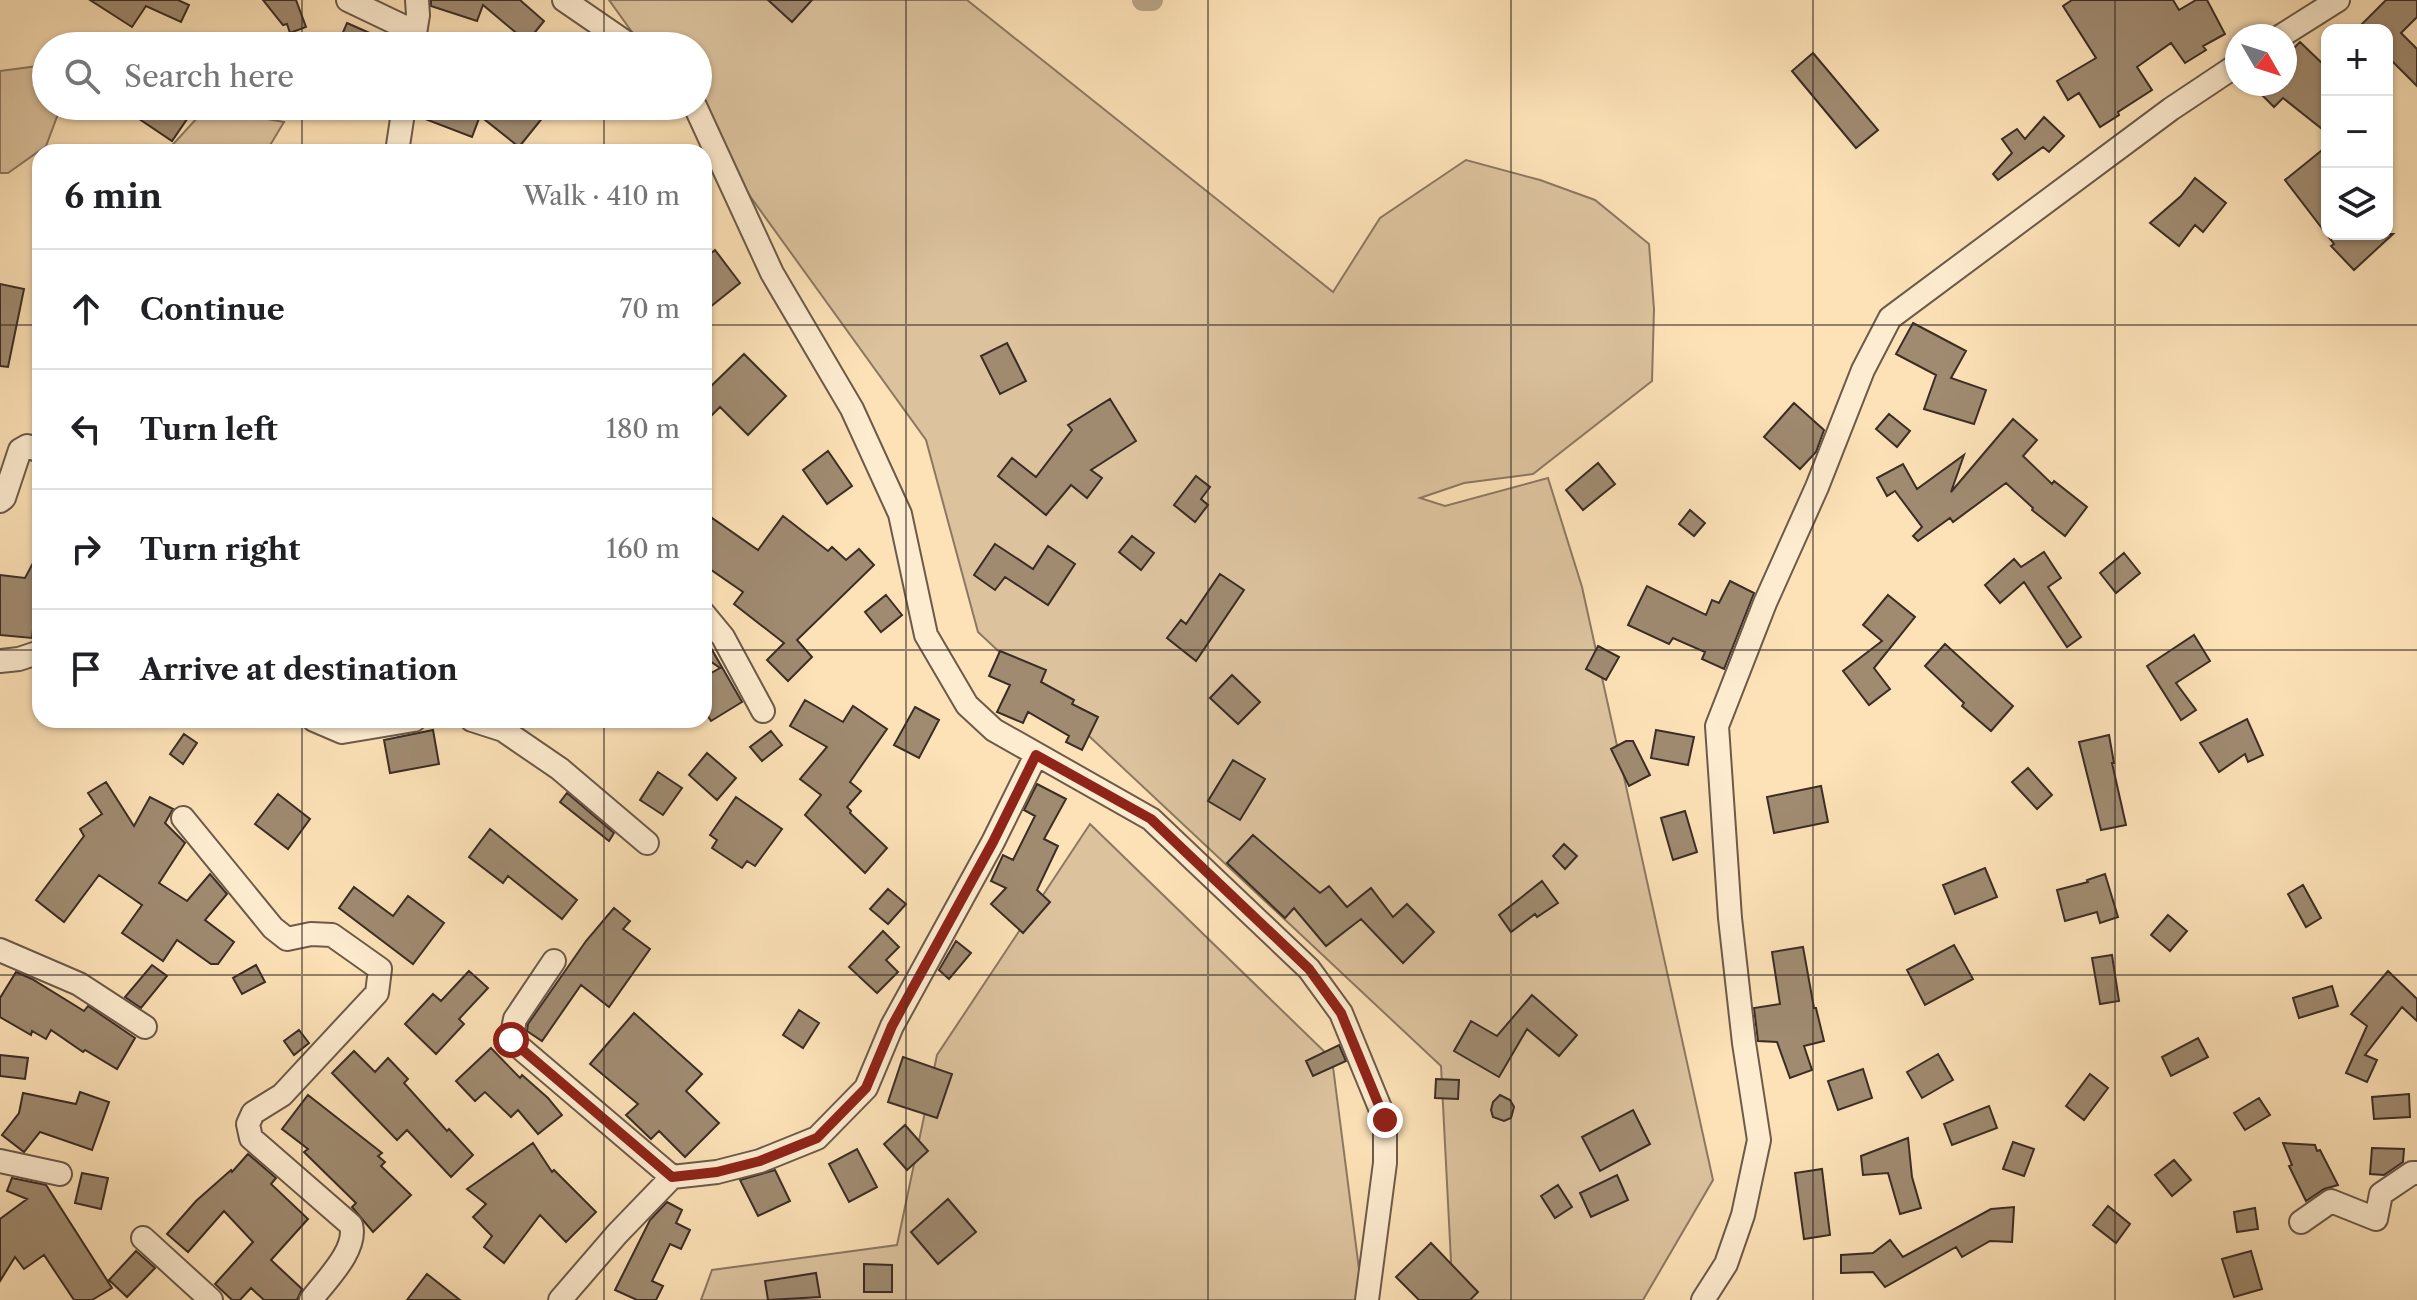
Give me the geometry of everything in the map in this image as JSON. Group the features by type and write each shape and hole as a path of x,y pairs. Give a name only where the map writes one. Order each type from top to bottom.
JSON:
{"street":[{"path":"348,0 402,32"},
{"path":"415,32 417,0"},
{"path":"564,0 611,32"},
{"path":"2297,26 2338,0"},
{"path":"1703,1300 1726,1264 1743,1215 1759,1140 1730,918 1717,726 1863,370 1890,318 2171,109 2225,73"},
{"path":"398,144 402,120"},
{"path":"701,120 772,273 852,409 900,514 926,635 967,705 994,730 1151,819 1309,969 1341,1013 1385,1120 1385,1163 1367,1300"},
{"path":"0,501 4,498 20,450 27,446 32,448"},
{"path":"712,624 723,637 763,711"},
{"path":"0,661 32,655"},
{"path":"333,728 342,732 366,728"},
{"path":"497,728 560,769 647,843"},
{"path":"560,1300 672,1177 731,1169 817,1138 866,1088 892,1026 993,842 1036,755"},
{"path":"183,818 273,928 287,939 311,934 332,935 380,969 377,993 282,1095 253,1113 248,1124 251,1138 351,1225 353,1232 347,1251 311,1300"},
{"path":"0,950 79,984 145,1027"},
{"path":"554,961 515,1019 511,1040 672,1177"},
{"path":"0,1161 60,1174"},
{"path":"2301,1222 2331,1201 2376,1219 2381,1194 2412,1173 2417,1173"},
{"path":"143,1238 211,1300"}],"shaded area":[{"path":"609,0 967,0 1333,292 1380,218 1466,160 1540,180 1595,200 1649,244 1654,309 1652,381 1533,474 1464,483 1420,498 1445,506 1548,478 1582,587 1713,1180 1643,1300 1453,1300 1441,1066 978,632 926,440 695,120 712,120 712,32 632,32"},
{"path":"32,67 32,120 56,120 47,144 32,144 32,156 8,173 0,173 0,71"},
{"path":"195,120 284,122 271,144 173,144"},
{"path":"1090,824 1332,1059 1363,1300 701,1300 712,1270 897,1245 937,1055"}],"building":[{"path":"90,0 178,0 189,5 181,22 146,6 132,27"},
{"path":"263,0 296,0 306,27 290,32 287,24 283,25"},
{"path":"431,0 520,0 544,21 535,32 515,32 483,5 477,21 431,6"},
{"path":"768,0 812,0 792,22"},
{"path":"2072,0 2173,0 2179,10 2196,0 2207,0 2225,34 2203,46 2206,50 2185,63 2171,43 2137,67 2152,90 2100,127 2079,93 2068,100 2057,81 2096,58 2063,6"},
{"path":"2386,0 2417,0 2417,17 2401,33 2417,49 2417,86 2393,62 2393,24 2362,24"},
{"path":"347,23 367,32 343,32"},
{"path":"2300,42 2321,62 2321,128 2283,98 2274,107 2263,96 2297,96 2297,45"},
{"path":"1813,53 1878,130 1856,148 1792,71"},
{"path":"2044,117 2064,136 2049,152 2043,147 1998,180 1993,174 2012,153 2002,139 2017,129 2025,139"},
{"path":"141,120 186,120 172,141"},
{"path":"428,120 478,120 472,137"},
{"path":"485,120 541,120 521,144 515,144"},
{"path":"2321,151 2321,227 2285,180"},
{"path":"2195,178 2226,203 2203,232 2195,225 2179,246 2150,223 2181,196"},
{"path":"2331,240 2386,240 2354,270 2331,246 2334,244"},
{"path":"715,250 740,283 712,306 712,252"},
{"path":"0,284 24,289 8,367 0,366"},
{"path":"1913,323 1966,351 1951,378 1986,390 1974,424 1924,409 1936,375 1896,354"},
{"path":"1007,343 1026,381 1000,394 981,356"},
{"path":"744,354 786,396 748,435 720,407 712,415 712,385"},
{"path":"1110,399 1136,441 1091,470 1102,478 1087,498 1071,485 1046,515 998,476 1012,458 1036,477 1072,430 1068,425"},
{"path":"1794,403 1824,430 1816,452 1800,469 1764,437"},
{"path":"1889,414 1910,431 1897,447 1876,429"},
{"path":"2013,419 2037,440 2023,456 2052,484 2054,481 2087,507 2065,536 2032,510 2006,483 1953,522 1950,518 1918,541 1913,536 1922,527 1895,491 1887,496 1877,478 1903,464 1917,489 1964,455 1951,492"},
{"path":"828,451 852,486 827,504 803,470"},
{"path":"1598,463 1615,484 1583,510 1566,490"},
{"path":"1196,476 1210,487 1201,499 1208,505 1195,522 1174,505"},
{"path":"1690,510 1705,523 1694,536 1679,524"},
{"path":"783,516 828,551 832,547 846,560 859,549 874,565 797,640 812,657 788,681 767,660 784,643 734,604 743,592 712,571 712,518 758,550"},
{"path":"1132,536 1154,553 1141,570 1119,552"},
{"path":"995,544 1033,569 1048,546 1075,564 1048,605 1005,577 995,590 974,575"},
{"path":"2044,552 2061,578 2048,587 2081,637 2067,647 2024,582 2000,603 1985,585 2014,559 2021,567"},
{"path":"2124,553 2140,573 2116,593 2100,573"},
{"path":"32,565 32,638 0,635 0,575 25,578"},
{"path":"1220,574 1244,590 1196,661 1167,638 1181,620 1186,624"},
{"path":"1730,581 1754,593 1724,669 1702,659 1705,652 1673,638 1669,644 1628,625 1647,586 1706,615 1712,600 1719,603"},
{"path":"886,595 902,615 881,632 865,612"},
{"path":"1888,595 1915,617 1874,668 1890,689 1869,705 1843,671 1882,641 1863,625"},
{"path":"2194,635 2210,661 2176,683 2196,710 2181,720 2147,666"},
{"path":"1945,644 2013,706 1991,731 1962,706 1964,703 1925,666"},
{"path":"1598,646 1619,657 1606,680 1586,669"},
{"path":"712,650 742,702 712,720 712,672 720,668 712,662"},
{"path":"1000,651 1046,670 1041,682 1074,700 1072,704 1098,717 1082,750 1066,742 1069,736 1028,712 1023,723 997,712 1010,685 989,676"},
{"path":"1232,675 1260,702 1238,724 1210,698"},
{"path":"805,700 843,722 853,706 887,729 850,782 861,791 847,807 850,813 887,848 865,873 805,815 821,795 800,779 827,747 790,726"},
{"path":"915,707 939,720 919,758 894,745"},
{"path":"2247,719 2263,755 2248,762 2245,754 2219,772 2200,743"},
{"path":"433,730 439,764 390,773 384,740"},
{"path":"1656,730 1694,737 1688,765 1651,758"},
{"path":"771,731 782,745 762,761 750,747"},
{"path":"184,734 197,743 183,764 170,754"},
{"path":"2109,735 2126,825 2101,830 2079,742"},
{"path":"1633,741 1650,775 1629,786 1611,749"},
{"path":"707,753 736,778 717,800 689,775"},
{"path":"1233,760 1265,779 1240,820 1208,801"},
{"path":"2028,768 2052,795 2037,809 2012,782"},
{"path":"658,772 682,788 663,815 640,800"},
{"path":"106,782 134,826 150,797 173,809 165,823 185,843 159,883 187,901 210,874 227,894 205,920 234,942 218,964 211,964 177,940 163,961 122,933 142,905 99,875 64,922 36,900 84,836 80,829 102,814 88,793"},
{"path":"1037,784 1066,799 1044,839 1058,846 1037,890 1050,902 1023,933 991,904 1006,888 991,881 1003,855 1013,860 1035,816 1024,810"},
{"path":"1821,786 1828,822 1774,833 1767,797"},
{"path":"567,793 614,833 609,841 560,802"},
{"path":"278,794 310,819 288,849 255,824"},
{"path":"736,797 782,829 755,866 747,861 742,868 712,848 717,840 710,835"},
{"path":"1685,811 1697,852 1673,860 1661,818"},
{"path":"490,829 577,900 562,919 508,876 503,883 469,857"},
{"path":"1253,835 1320,893 1329,886 1347,907 1371,888 1393,917 1407,904 1434,932 1403,963 1361,919 1326,946 1294,908 1285,918 1227,863"},
{"path":"1564,844 1577,856 1565,869 1553,856"},
{"path":"1985,868 1997,897 1955,914 1943,885"},
{"path":"2105,874 2118,917 2100,923 2097,912 2065,921 2057,890"},
{"path":"1542,881 1558,903 1537,917 1535,914 1511,932 1499,915"},
{"path":"2303,885 2321,918 2306,927 2288,894"},
{"path":"354,887 393,916 408,896 444,923 413,964 339,908"},
{"path":"888,889 906,904 888,924 870,909"},
{"path":"614,908 630,921 623,929 650,949 609,1007 581,985 542,1041 527,1031 528,1024 586,941"},
{"path":"2168,915 2187,931 2170,951 2151,935"},
{"path":"883,931 899,947 886,960 898,972 877,993 849,967"},
{"path":"956,941 971,953 949,979 939,970"},
{"path":"1954,945 1973,979 1925,1005 1907,970"},
{"path":"1803,947 1814,1008 1824,1041 1804,1046 1812,1070 1790,1078 1777,1042 1758,1041 1754,1008 1780,1004 1772,952"},
{"path":"2112,955 2119,1001 2100,1004 2092,958"},
{"path":"152,965 167,976 141,1008 125,997"},
{"path":"256,965 265,982 242,994 233,978"},
{"path":"469,971 488,988 459,1019 464,1024 436,1054 405,1024 433,994 441,1001"},
{"path":"2388,971 2417,999 2417,1021 2402,1007 2365,1055 2377,1060 2367,1082 2346,1073 2367,1026 2351,1014"},
{"path":"16,972 84,1011 88,1006 135,1038 117,1069 85,1050 83,1052 51,1030 46,1039 32,1031 31,1035 0,1017 0,998"},
{"path":"2332,986 2338,1006 2299,1018 2293,998"},
{"path":"1532,995 1577,1035 1559,1056 1527,1029 1499,1077 1454,1051 1471,1021 1497,1036"},
{"path":"799,1010 819,1023 803,1048 783,1035"},
{"path":"634,1013 702,1074 686,1091 719,1123 685,1157 659,1131 651,1139 626,1115 638,1104 590,1064"},
{"path":"299,1030 309,1043 294,1055 284,1041"},
{"path":"2198,1038 2208,1057 2171,1076 2162,1057"},
{"path":"1339,1045 1346,1061 1313,1076 1306,1061"},
{"path":"491,1048 520,1078 522,1075 548,1098 562,1115 538,1134 518,1110 511,1117 485,1092 475,1101 456,1081"},
{"path":"354,1051 375,1072 388,1058 408,1079 404,1083 473,1155 451,1177 407,1130 397,1140 332,1073"},
{"path":"1938,1054 1953,1080 1922,1098 1907,1072"},
{"path":"0,1055 28,1058 25,1079 0,1076"},
{"path":"903,1057 952,1074 937,1118 888,1102"},
{"path":"1863,1069 1872,1098 1838,1110 1828,1081"},
{"path":"2090,1074 2108,1088 2084,1120 2066,1106"},
{"path":"1436,1079 1459,1080 1458,1099 1435,1098"},
{"path":"80,1092 109,1102 92,1150 40,1132 24,1152 2,1135 19,1113 23,1093 76,1104"},
{"path":"2409,1094 2410,1117 2374,1119 2372,1097"},
{"path":"308,1095 382,1153 378,1156 385,1162 381,1166 411,1195 373,1232 352,1207 356,1203 304,1152 308,1149 282,1129"},
{"path":"1500,1095 1510,1100 1514,1107 1511,1118 1504,1121 1493,1117 1491,1110 1493,1102"},
{"path":"2259,1098 2270,1115 2245,1130 2234,1113"},
{"path":"1989,1106 1997,1128 1952,1145 1944,1124"},
{"path":"1633,1110 1650,1144 1600,1171 1582,1137"},
{"path":"905,1125 928,1151 907,1170 884,1144"},
{"path":"1908,1138 1912,1177 1921,1208 1900,1214 1888,1173 1863,1175 1861,1156"},
{"path":"2013,1142 2034,1149 2024,1176 2003,1169"},
{"path":"533,1143 552,1172 554,1170 596,1212 566,1242 540,1215 504,1263 484,1247 492,1236 473,1217 486,1204 467,1189"},
{"path":"2283,1143 2315,1145 2338,1185 2324,1189 2306,1201 2289,1166 2292,1165"},
{"path":"2372,1148 2404,1149 2403,1162 2384,1175 2370,1174"},
{"path":"857,1149 877,1187 849,1202 829,1164"},
{"path":"248,1154 276,1178 271,1184 308,1219 271,1260 302,1289 297,1300 264,1300 251,1288 240,1300 232,1300 215,1284 253,1242 224,1211 188,1252 167,1234 196,1201 232,1172"},
{"path":"2174,1160 2191,1180 2172,1196 2155,1175"},
{"path":"1822,1169 1830,1235 1804,1239 1795,1173"},
{"path":"775,1170 790,1201 758,1216 740,1180"},
{"path":"82,1173 108,1178 101,1209 75,1203"},
{"path":"1617,1175 1628,1200 1591,1217 1580,1193"},
{"path":"12,1178 46,1185 112,1288 92,1300 74,1300 44,1255 24,1269 15,1257 0,1281 0,1219 27,1199 7,1191"},
{"path":"1558,1185 1572,1207 1555,1218 1541,1196"},
{"path":"948,1199 976,1232 938,1264 911,1232"},
{"path":"667,1202 682,1210 676,1223 690,1230 681,1249 670,1244 652,1281 663,1286 656,1300 637,1300 615,1290 650,1220"},
{"path":"2108,1206 2130,1224 2116,1243 2093,1225"},
{"path":"2014,1207 2012,1242 1990,1241 1962,1257 1956,1247 1885,1287 1873,1272 1841,1273 1841,1255 1873,1253 1890,1240 1903,1257 1991,1209"},
{"path":"2255,1208 2258,1229 2237,1232 2234,1212"},
{"path":"1431,1243 1478,1292 1470,1300 1419,1300 1396,1277"},
{"path":"136,1251 155,1268 127,1297 109,1280"},
{"path":"2251,1251 2262,1289 2234,1297 2222,1259"},
{"path":"864,1264 892,1265 892,1292 864,1292"},
{"path":"816,1273 820,1297 768,1300 765,1281"},
{"path":"427,1274 460,1300 407,1300"}],"waterway":[{"path":"1143,0 1152,0"}],"route":[{"path":"511,1040 672,1177 717,1172 760,1161 817,1138 866,1088 892,1026 993,842 1036,755 1151,819 1309,969 1341,1013 1385,1120"}]}
